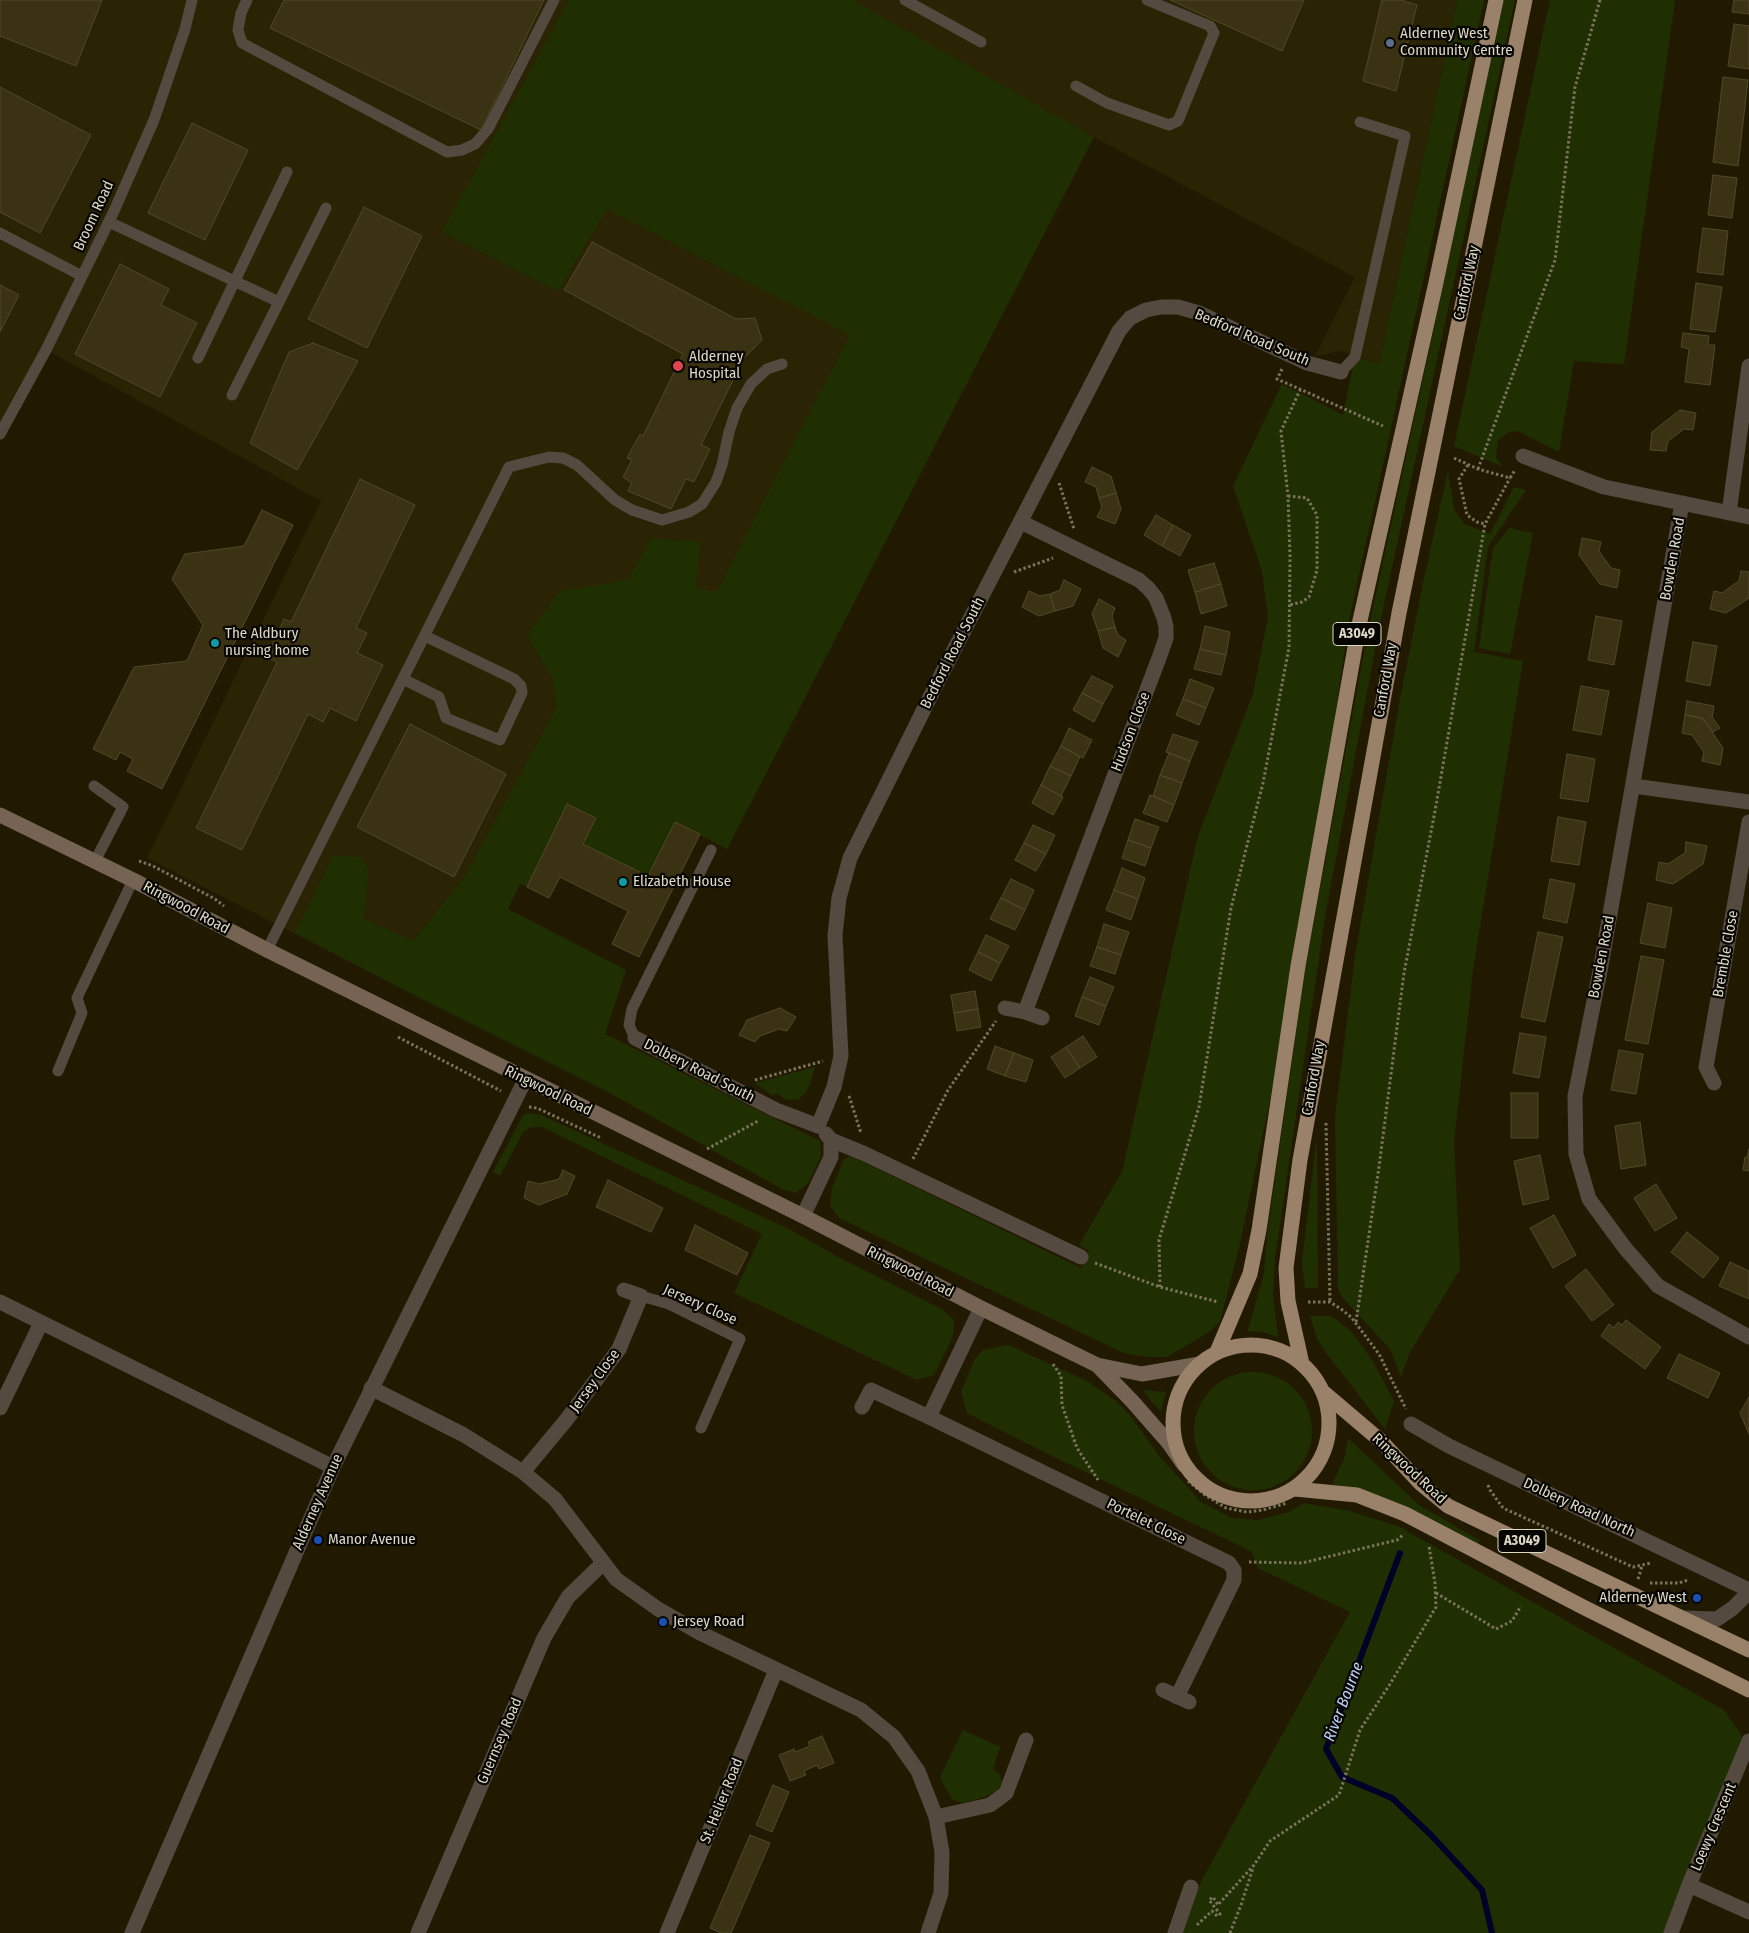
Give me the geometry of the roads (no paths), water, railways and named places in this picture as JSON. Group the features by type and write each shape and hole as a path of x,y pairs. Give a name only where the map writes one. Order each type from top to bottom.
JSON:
{"highway":[{"name":"Canford Way","path":"1217,1352 1250,1274 1260,1221 1298,966 1359,625 1435,287 1496,0"},
{"name":"Canford Way","path":"1302,1364 1288,1301 1286,1268 1300,1160 1399,612 1526,0"},
{"name":"A3049","path":"1246,1345 1256,1346 1276,1349 1302,1364 1314,1376 1322,1391 1329,1418 1327,1445 1315,1469 1292,1495 1248,1502 1223,1497 1201,1484 1185,1471 1174,1439 1174,1411 1183,1385 1200,1364 1217,1352 1246,1345"},
{"name":"Ringwood Road","path":"1322,1391 1382,1442 1420,1483 1448,1506 1749,1650"},
{"name":"Ringwood Road","path":"1292,1495 1357,1495 1405,1514 1583,1607 1749,1690"}],"main road":[{"name":"Ringwood Road","path":"0,815 133,880 266,950 525,1080 803,1216 1096,1365 1142,1374 1200,1364"},
{"name":"Ringwood Road","path":"1096,1365 1132,1401 1168,1442 1185,1471"}],"street":[{"name":"Bedford Road South","path":"818,1126 834,1087 841,1056 835,935 839,898 850,858 939,679 1119,331 1130,318 1146,310 1161,307 1178,307 1199,313 1307,363 1341,372"},
{"path":"1729,512 1749,366"},
{"path":"1523,456 1604,486 1749,517"},
{"name":"Bowden Road","path":"1682,503 1634,786 1575,1096 1576,1154 1589,1199 1625,1248 1658,1286 1749,1337"},
{"name":"Hudson Close","path":"1021,522 1139,580 1156,598 1166,627 1166,638 1159,658 1025,1012"},
{"path":"1634,786 1749,802"},
{"name":"Bremble Close","path":"1714,1083 1706,1067 1749,822"},
{"path":"1005,1008 1042,1018"},
{"name":"Dolbery Road South","path":"635,1038 776,1110 818,1126"},
{"name":"Alderney Avenue","path":"132,1933 333,1467 525,1080"},
{"path":"818,1126 831,1140 1081,1257"},
{"path":"803,1216 832,1157 831,1140"},
{"path":"624,1290 641,1296"},
{"name":"Jersey Close","path":"523,1472 567,1419 619,1349 641,1296"},
{"path":"0,1302 333,1467"},
{"path":"928,1417 981,1308"},
{"path":"0,1408 41,1323"},
{"path":"371,1388 464,1435 523,1472 555,1498 616,1579 658,1609 700,1633 861,1710 894,1737 918,1771 936,1818 942,1852 941,1893 928,1933"},
{"name":"Portelet Close","path":"862,1407 871,1390 1229,1563 1234,1570 1234,1580 1183,1699 1163,1690"},
{"name":"Dolbery Road North","path":"1411,1424 1449,1446 1749,1591"},
{"name":"Guernsey Road","path":"418,1933 544,1638 568,1597 603,1563"},
{"path":"1683,1618 1717,1618 1733,1608 1749,1591"},
{"name":"St. Helier Road","path":"667,1933 776,1670"},
{"path":"936,1818 990,1805 1006,1793 1026,1740"},
{"name":"Loewy Crescent","path":"1672,1933 1689,1885 1749,1741"},
{"name":"Loewy Crescent","path":"1689,1885 1749,1912"},
{"path":"1175,1933 1191,1887"}],"lane":[{"name":"Broom Road","path":"0,434 46,350 109,222 154,120 185,29 192,0"},
{"path":"247,0 241,13 238,30 242,43 447,152 462,150 475,144 488,129 554,0"},
{"path":"905,0 981,42"},
{"path":"926,11 931,0"},
{"path":"1076,86 1107,103 1169,125 1178,121 1214,33 1210,26 1147,0"},
{"path":"1341,372 1355,356 1405,136 1360,122"},
{"path":"198,358 287,172"},
{"path":"232,395 326,208"},
{"path":"109,222 279,302"},
{"path":"0,233 82,276"},
{"path":"266,950 509,467 549,457 563,458 577,465 615,500 632,510 662,520 689,512 702,504 716,482 722,465 729,432 738,408 751,384 767,369 782,364"},
{"path":"403,679 439,697 446,718 500,740 522,693 521,686 514,679 424,636"},
{"path":"94,786 123,807 95,861"},
{"name":"Dolbery Road South","path":"635,1038 629,1025 632,1009 711,850"},
{"path":"58,1071 82,1013 77,998 133,880"},
{"name":"Jersery Close","path":"641,1296 669,1304 740,1339 701,1428"}],"waterway":[{"name":"River Bourne","path":"1400,1553 1326,1749 1342,1777 1392,1798 1431,1835 1482,1890 1492,1933"}],"place":[{"name":"Alderney West Community Centre","path":"1390,43"},
{"name":"Alderney Hospital","path":"678,366"},
{"name":"The Aldbury nursing home","path":"215,643"},
{"name":"Elizabeth House","path":"623,882"},
{"name":"Manor Avenue","path":"318,1540"},
{"name":"Alderney West","path":"1697,1598"},
{"name":"Jersey Road","path":"663,1622"}]}
